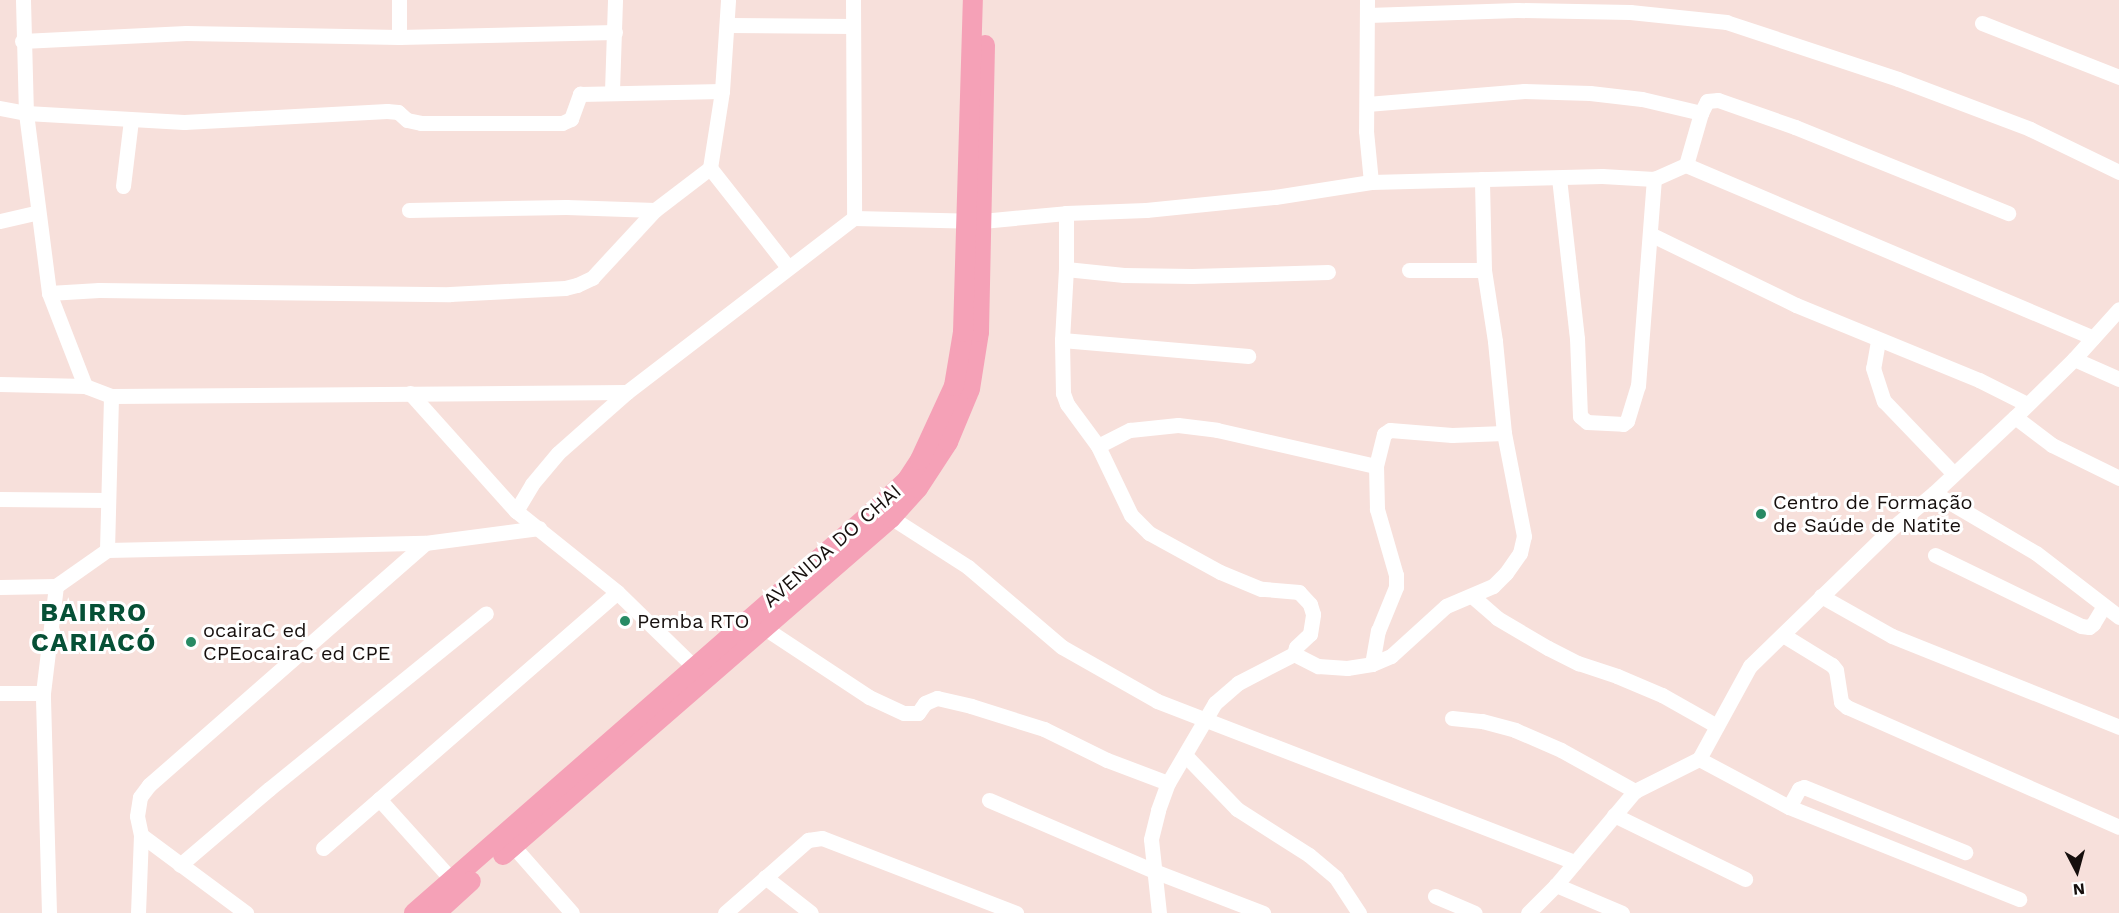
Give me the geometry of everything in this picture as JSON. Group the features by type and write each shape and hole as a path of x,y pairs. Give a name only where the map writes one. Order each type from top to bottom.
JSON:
{"main road":[{"name":"AVENIDA DO CHAI","path":"973,0 974,220"},
{"name":"AVENIDA DO CHAI","path":"436,913 763,627 884,513 921,460 954,386 963,332 974,220 986,0"},
{"name":"AVENIDA DO CHAI","path":"414,913 694,667 884,513"}],"street":[{"path":"23,0 22,41 26,113 38,189 38,212 48,293 85,386"},
{"path":"399,0 399,37"},
{"path":"612,91 615,0"},
{"path":"48,293 99,290 450,294 565,288 592,278 655,210 710,168 722,91 728,0"},
{"path":"853,0 854,218"},
{"path":"1371,182 1367,104 1367,7 1630,12 1726,22 1898,79 2030,129 2119,172"},
{"path":"1982,23 2119,77"},
{"path":"728,25 853,26"},
{"path":"22,41 186,33 399,37 615,32"},
{"path":"0,108 26,113 184,122 387,111 398,112 407,120 421,123 562,123 571,119 580,94 612,91 722,91"},
{"path":"1367,104 1524,92 1590,93 1642,99 1701,113"},
{"path":"1686,165 1701,113 1707,101 1728,102 2008,213"},
{"path":"123,186 131,120"},
{"path":"516,511 532,484 558,453 627,392 854,218 974,220 1146,210 1275,197 1371,182 1654,178 1686,165 2093,338"},
{"path":"710,168 788,267"},
{"path":"1559,178 1577,338 1582,420 1611,424 1627,421 1638,386 1652,234 1654,178"},
{"path":"1294,654 1318,666 1347,668 1372,664 1391,656 1446,606 1493,586 1506,573 1520,553 1524,536 1504,433 1495,341 1484,270 1482,179"},
{"path":"409,210 566,207 655,210"},
{"path":"0,221 38,212"},
{"path":"1066,213 1062,340 1063,393 1067,404 1098,446 1131,515 1139,526 1220,572 1261,589 1299,592 1310,604 1313,623 1310,633 1296,647 1294,654 1238,683 1215,703 1168,783 1151,839 1159,913"},
{"path":"1652,234 1796,305 1878,341 1978,380 2027,404"},
{"path":"1066,269 1124,275 1192,276 1328,272"},
{"path":"1409,270 1484,270"},
{"path":"1528,913 1556,885 1635,791 1699,759 1750,666 1890,530 1934,494 2015,417 2074,359 2119,309"},
{"path":"1062,340 1248,356"},
{"path":"1878,341 1873,368 1884,400 1954,474"},
{"path":"2074,359 2119,379"},
{"path":"0,384 85,386 111,396 627,392"},
{"path":"410,393 516,511 617,592 694,667"},
{"path":"107,550 111,396"},
{"path":"2015,417 2052,445 2119,478"},
{"path":"1098,446 1130,430 1178,425 1217,430 1376,466"},
{"path":"1372,664 1378,631 1396,587 1396,575 1377,509 1376,466 1382,439 1390,430 1452,435 1504,433"},
{"path":"1934,494 2036,553 2119,617"},
{"path":"0,499 108,500"},
{"path":"884,513 968,567 1062,647 1118,681 1205,720 1575,862"},
{"path":"0,587 56,586 107,550 425,543 539,528"},
{"path":"138,913 141,835 137,816 140,797 149,785 425,543"},
{"path":"1935,555 2080,626 2089,627 2093,624 2104,606"},
{"path":"49,913 43,693 56,586"},
{"path":"322,848 617,592"},
{"path":"1472,596 1497,618 1548,648 1578,663 1617,676 1662,696 1717,726"},
{"path":"1821,596 1892,636 2119,727"},
{"path":"180,865 269,789 486,613"},
{"path":"763,627 869,697 904,713 918,713 925,703 937,698 971,706 1044,729 1107,760 1168,783"},
{"path":"1783,635 1832,665 1836,670 1841,702 1847,707 2119,827"},
{"path":"0,693 43,693"},
{"path":"1452,718 1482,721 1515,730 1561,750 1635,791"},
{"path":"1185,755 1237,809 1310,855 1336,878 1359,913"},
{"path":"1699,759 1788,807 2019,899"},
{"path":"1788,807 1799,789 1804,787 1965,852"},
{"path":"380,799 452,880"},
{"path":"989,800 1154,871 1263,913"},
{"path":"1614,815 1745,879"},
{"path":"141,835 246,913"},
{"path":"725,913 808,840 822,838 1016,913"},
{"path":"513,846 572,913"},
{"path":"765,877 811,913"},
{"path":"1556,885 1622,913"},
{"path":"1435,896 1475,913"}],"place":[{"name":"Centro de Formação de Saúde de Natite","path":"1761,514"},
{"name":"Pemba RTO","path":"625,621"},
{"name":"ocairaC ed CPEocairaC ed CPE","path":"191,642"}],"district":[{"name":"BAIRRO CARIACÓ","path":"94,628"}]}
